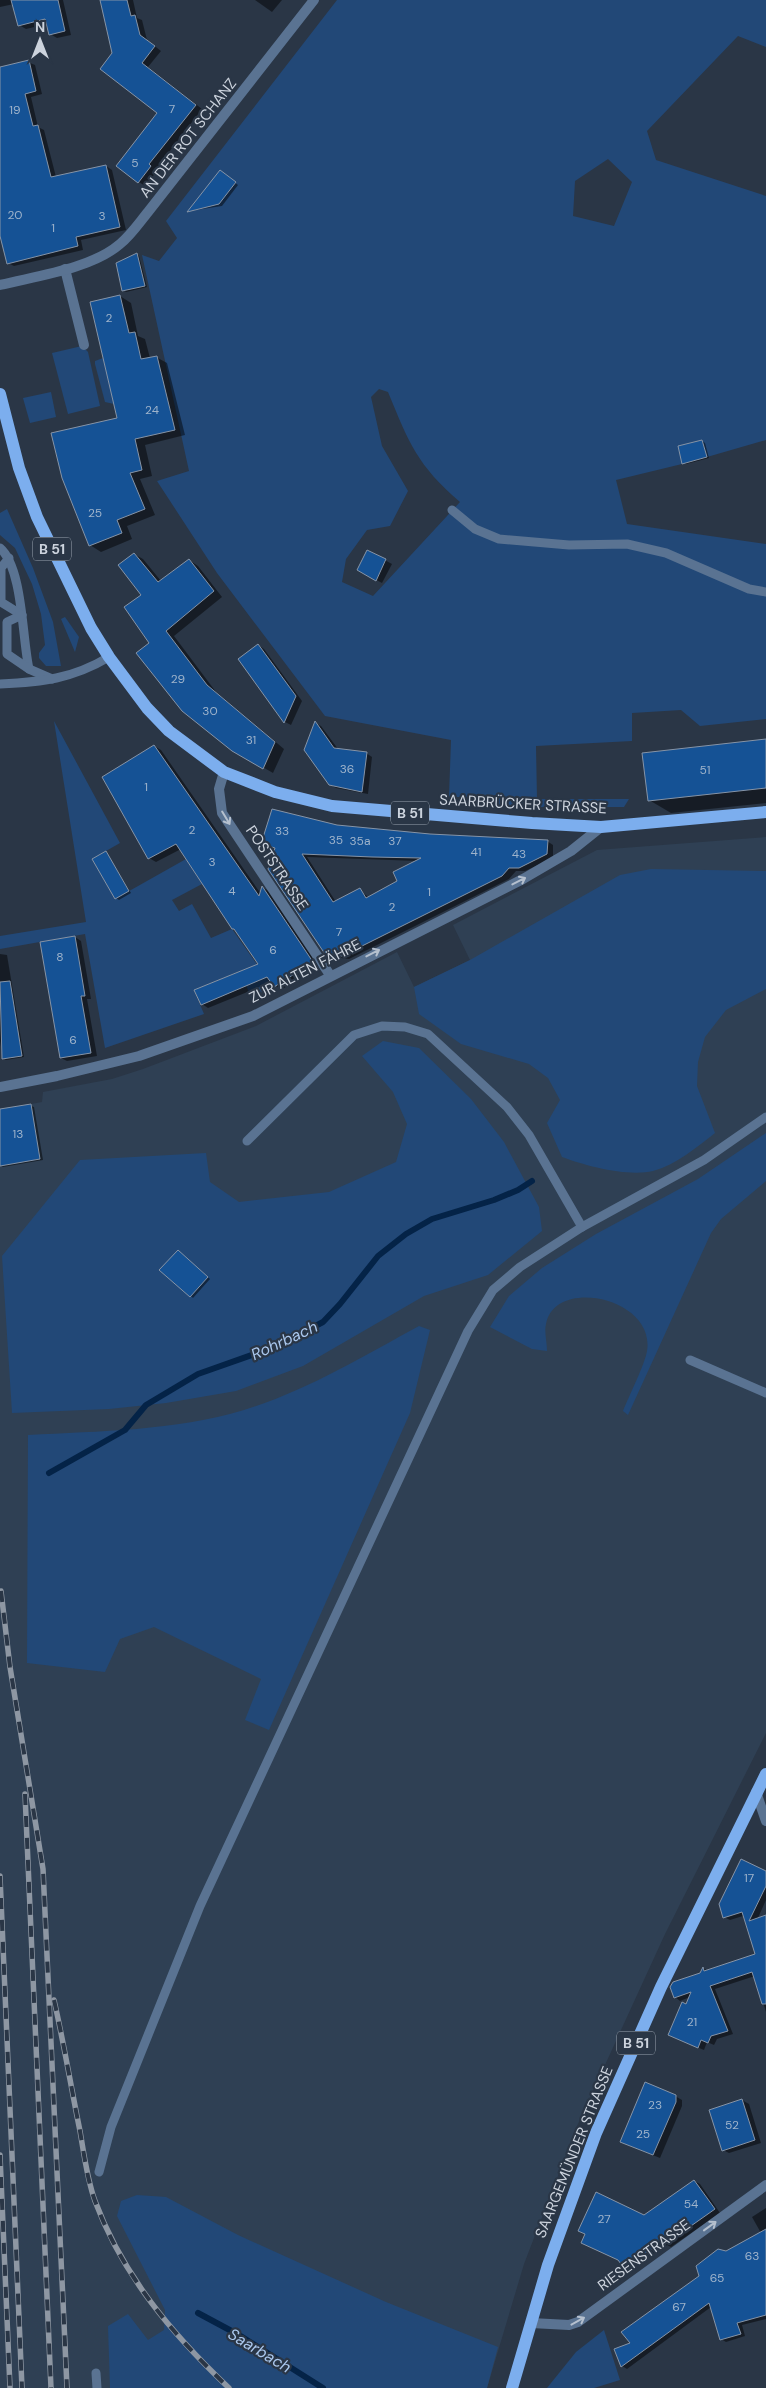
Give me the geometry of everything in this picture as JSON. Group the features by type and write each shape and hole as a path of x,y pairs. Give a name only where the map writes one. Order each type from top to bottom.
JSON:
{"main road":[{"name":"SAARBRÜCKER STRASSE","path":"0,394 18,468 37,517 68,583 108,657 131,690 157,719 224,772 281,794 332,806 532,823 601,827 766,812"},
{"name":"SAARGEMÜNDER STRASSE","path":"512,2388 566,2210 596,2133 661,1987 766,1774"}],"street":[{"name":"AN DER ROT SCHANZ","path":"0,285 65,269 99,257 119,245 133,231 314,0"},
{"path":"65,269 84,345"},
{"name":"POSTSTRASSE","path":"224,772 219,790 222,813 330,975"},
{"name":"ZUR ALTEN FÄHRE","path":"0,1087 57,1076 139,1056 253,1016 554,862 585,842 601,827"},
{"path":"756,1792 766,1821"},
{"name":"RIESENSTRASSE","path":"531,2323 569,2326 578,2322 766,2185"}],"lane":[{"path":"452,510 475,529 499,539 569,546 627,544 666,553 750,589 766,592"},
{"path":"0,548 9,558 22,614 29,668"},
{"path":"9,558 1,568 1,602 22,614"},
{"path":"22,614 7,622 7,654 29,668 54,680"},
{"path":"0,684 54,680 82,672 108,657"},
{"path":"248,1142 354,1035 382,1026 405,1027 428,1034 507,1107 529,1135 582,1227"},
{"path":"99,2172 111,2127 200,1906 468,1331 493,1290 520,1267 582,1227 704,1160 766,1116"},
{"path":"690,1360 766,1392"},
{"path":"96,2373 97,2388"}],"shaded area":[{"path":"337,0 766,0 766,47 738,36 647,131 656,160 766,196 766,440 707,457 702,440 678,446 682,464 616,480 627,524 766,544 766,719 700,726 681,710 632,713 632,741 536,746 537,799 629,799 624,807 537,807 472,803 471,797 449,797 451,740 325,716 217,573 157,481 189,471 142,255 159,261 177,238 166,221","holes":["608,159 632,182 614,226 573,216 575,181","379,389 388,392 402,426 424,464 445,489 460,502 373,596 342,582 346,559 367,530 390,526 408,491 382,446 371,397"]},
{"path":"82,346 88,352 100,406 68,414 52,353"},
{"path":"103,358 114,404 105,402 95,364 95,361"},
{"path":"51,392 56,417 30,423 23,398"},
{"path":"7,509 33,568 53,622 61,666 46,666 39,658 39,653 45,645 41,614 32,584 15,548 0,535 0,513"},
{"path":"65,617 79,637 75,652 61,619"},
{"path":"54,721 120,843 92,859 115,899 186,859 202,884 172,900 179,911 192,904 211,938 232,929 273,987 251,997 240,971 194,990 204,1014 105,1048 85,934 0,949 0,936 86,922"},
{"path":"766,837 766,1733 665,1934 577,2126 524,2264 487,2388 0,2388 0,1166 40,1159 31,1104 42,1102 43,1092 112,1079 256,1026 397,952 414,987 470,960 453,925 597,850"},
{"path":"651,869 766,871 766,989 726,1010 705,1037 698,1062 697,1086 715,1133 686,1155 662,1168 632,1173 595,1167 562,1157 547,1123 560,1100 548,1078 529,1064 461,1044 419,1014 414,987 470,960 620,875"},
{"path":"383,1041 419,1048 471,1099 504,1142 539,1207 542,1231 488,1275 424,1296 303,1366 236,1391 166,1403 109,1409 12,1413 2,1256 80,1160 206,1153 210,1182 239,1202 329,1192 396,1162 407,1124 393,1092 362,1056"},
{"path":"766,1133 766,1181 721,1219 711,1233 628,1415 623,1411 646,1357 646,1333 636,1318 621,1307 603,1300 584,1297 567,1301 553,1309 545,1330 547,1351 532,1349 490,1327 509,1296 542,1268 596,1234 698,1179"},
{"path":"419,1326 430,1330 410,1413 269,1730 245,1720 261,1679 154,1627 120,1639 105,1672 27,1663 28,1435 164,1426 218,1417 244,1410 312,1383"},
{"path":"137,2195 166,2197 238,2235 386,2302 498,2347 487,2388 110,2388 108,2326 128,2314 148,2340 164,2330 165,2310 117,2216 121,2201"},
{"path":"604,2330 620,2380 594,2388 547,2388 576,2352"}],"building":[{"path":"11,0 58,0 65,31 49,35 45,19 18,26"},
{"path":"100,0 127,0 131,16 135,15 140,35 155,46 142,63 196,105 149,164 151,166 138,183 116,166 157,113 100,69 112,53"},
{"path":"29,60 36,91 25,94 33,126 38,125 51,177 106,165 120,227 76,237 78,246 7,264 0,236 0,67"},
{"path":"220,170 236,182 219,204 187,212"},
{"path":"137,253 145,286 122,291 116,263"},
{"path":"120,295 129,333 135,332 141,359 157,356 175,430 135,439 142,470 130,473 145,509 117,520 122,533 89,546 62,478 51,433 117,418 90,302"},
{"path":"702,440 707,457 682,464 678,446"},
{"path":"367,550 386,559 376,581 357,570"},
{"path":"134,553 158,582 189,559 214,591 166,631 207,685 275,742 263,769 232,751 182,711 136,653 149,643 124,607 141,595 118,565"},
{"path":"258,644 296,696 284,723 238,659"},
{"path":"315,721 334,748 367,752 362,792 329,785 304,750"},
{"path":"766,739 766,788 648,801 642,753"},
{"path":"154,745 259,896 262,886 313,962 274,987 267,977 201,1005 194,990 258,964 234,929 232,929 176,844 148,859 102,777"},
{"path":"272,809 337,825 430,834 548,840 547,854 519,868 509,868 502,876 342,956 325,954 268,869 275,848 261,844","holes":["302,854 421,858 393,872 397,881 366,898 360,888 333,902"]},
{"path":"106,851 129,891 115,899 92,859"},
{"path":"75,936 85,996 81,996 91,1053 60,1058 40,942"},
{"path":"10,981 22,1056 2,1059 0,982"},
{"path":"31,1104 40,1159 0,1166 0,1109"},
{"path":"178,1250 208,1277 190,1297 159,1270"},
{"path":"741,1859 766,1871 766,1886 749,1921 766,1915 766,2004 762,2004 752,1972 710,1986 728,2031 711,2036 708,2043 701,2040 698,2048 668,2035 682,2002 686,2004 691,1992 674,1998 670,1987 673,1982 700,1973 703,1967 704,1971 755,1954 742,1912 723,1918 719,1904"},
{"path":"645,2082 676,2095 676,2102 653,2155 620,2142"},
{"path":"742,2099 755,2140 722,2151 709,2110"},
{"path":"694,2180 715,2209 664,2245 662,2242 624,2268 618,2260 581,2243 585,2234 578,2231 596,2192 644,2215"},
{"path":"766,2229 766,2315 737,2323 741,2334 720,2340 709,2303 621,2367 614,2349 630,2343 621,2332 699,2276 696,2266 718,2249 726,2251"}],"waterway":[{"name":"Rohrbach","path":"49,1473 125,1430 146,1405 198,1374 277,1346 323,1322 340,1304 378,1256 406,1234 432,1219 494,1200 518,1190 532,1181"},
{"name":"Saarbach","path":"198,2313 239,2335 323,2388"}],"railway":[{"path":"1,1591 10,1667 43,1869 67,2388"},
{"path":"25,1794 51,2388"},
{"path":"0,1876 22,2388"},
{"path":"54,2000 92,2193 106,2228 135,2279 151,2302 188,2347 229,2388"},
{"path":"0,2155 10,2388"}]}
